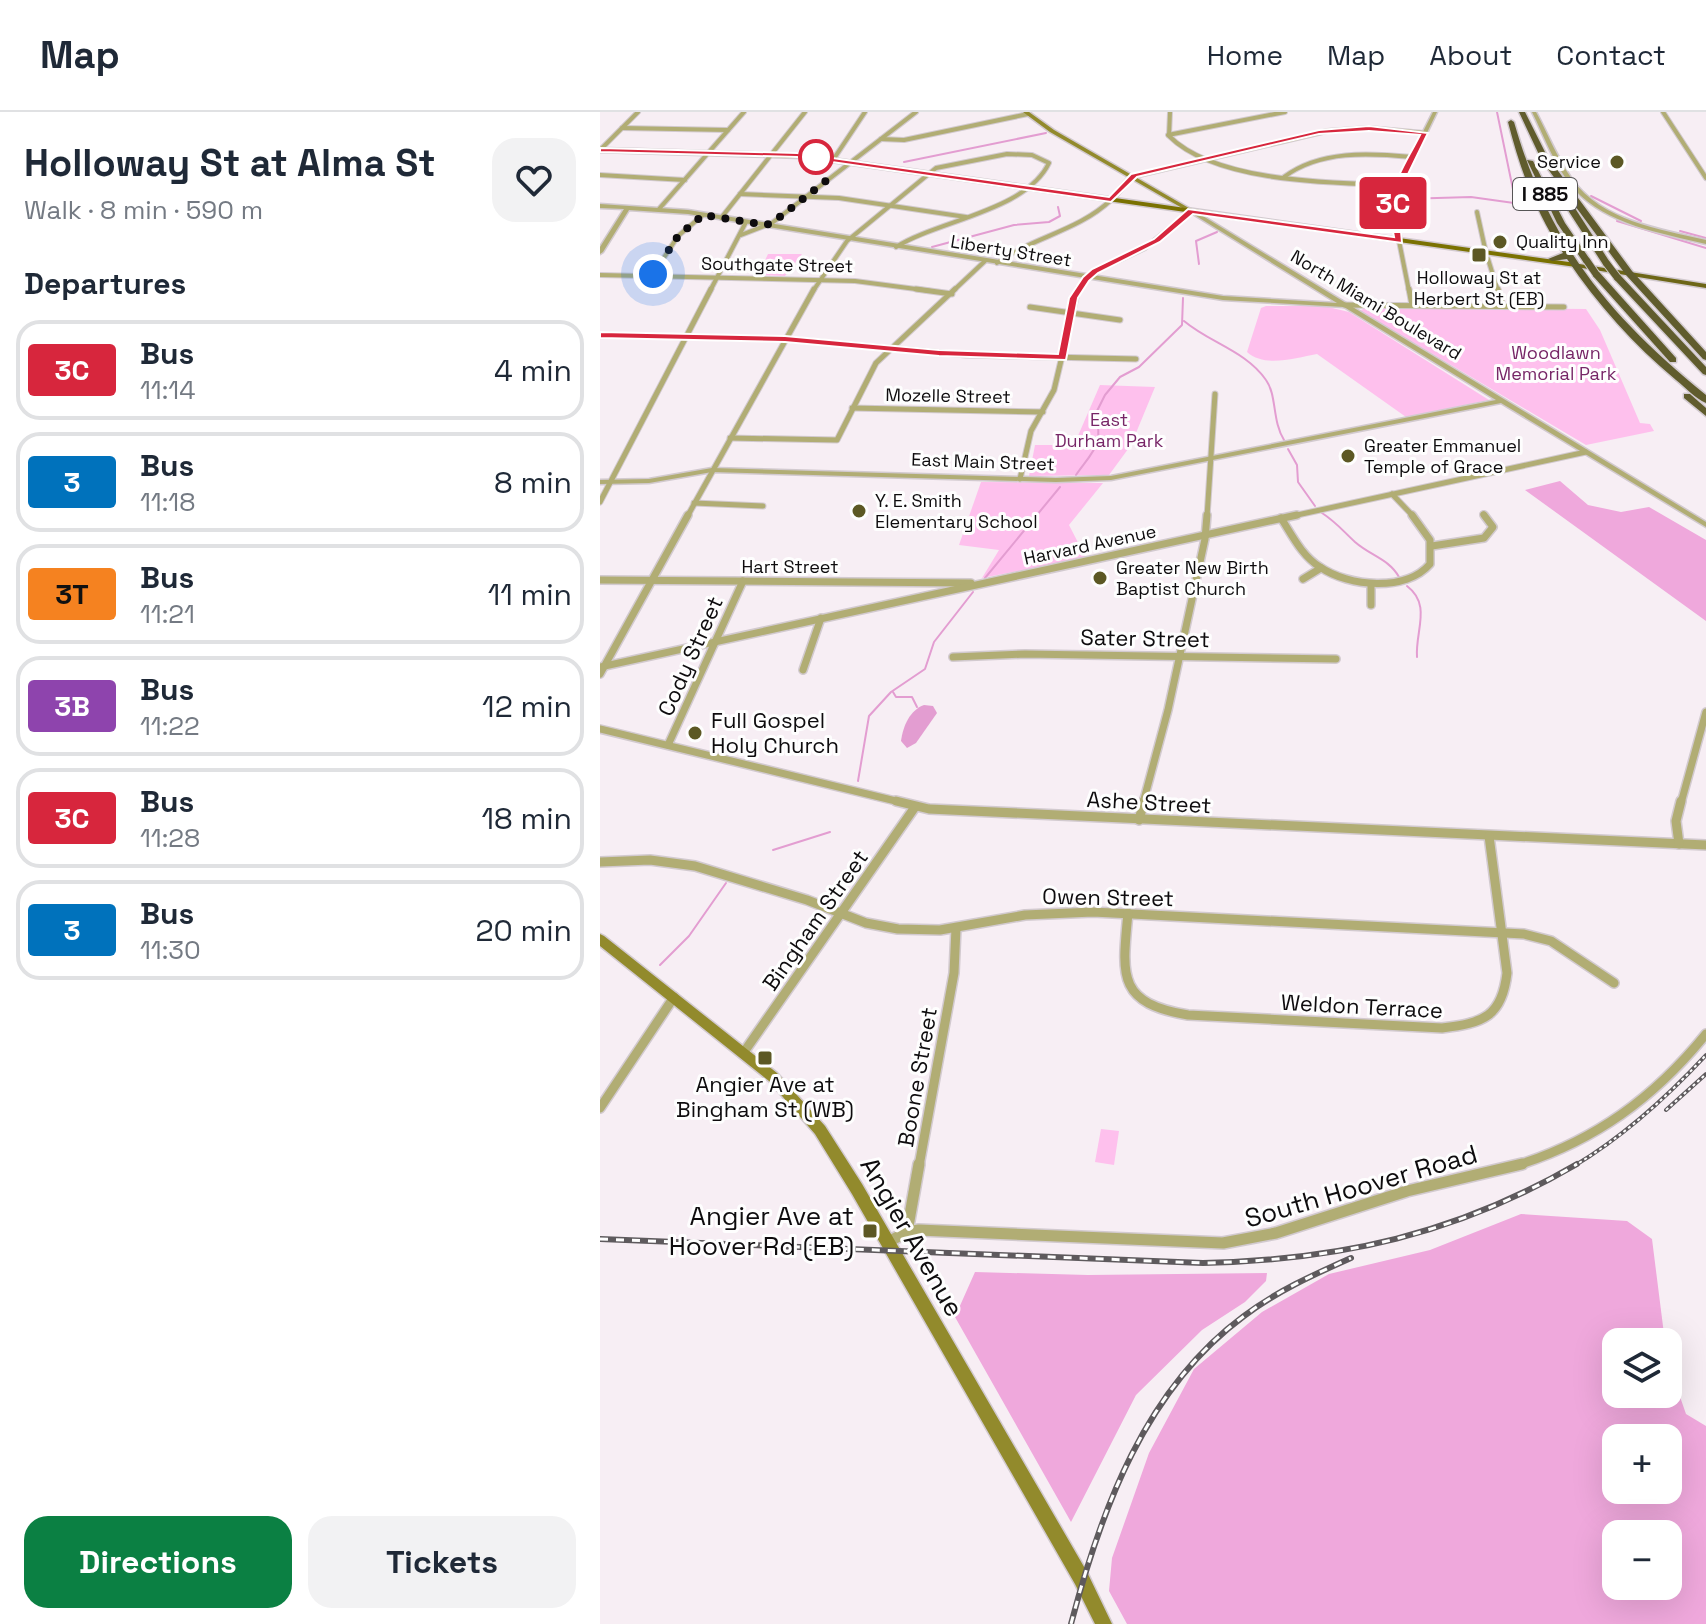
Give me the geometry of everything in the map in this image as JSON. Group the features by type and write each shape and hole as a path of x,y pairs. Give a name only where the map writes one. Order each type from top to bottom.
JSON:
{"highway":[{"name":"I 885","path":"1506,112 1551,206 1596,274 1644,330 1706,392"},
{"name":"I 885","path":"1522,112 1578,222 1607,264 1706,372"},
{"path":"1511,122 1531,190 1576,265 1641,351 1706,413"},
{"path":"1542,154 1629,273 1706,357"},
{"path":"1552,259 1565,258 1568,253"},
{"path":"1576,265 1706,284"},
{"path":"1629,273 1706,284"},
{"path":"1641,286 1642,281 1652,278"},
{"path":"1607,306 1655,356 1706,400"}],"main road":[{"name":"North Miami Boulevard","path":"1027,113 1191,211"},
{"path":"600,150 772,154 833,160 1576,265"},
{"path":"1161,207 1172,206 1173,201"},
{"path":"1208,222 1213,217 1223,216"},
{"path":"1489,255 1552,259 1576,265"},
{"name":"Angier Avenue","path":"600,939 744,1052 786,1090 820,1130 888,1242 1081,1578 1104,1624"}],"street":[{"path":"600,150 638,112"},
{"path":"659,209 744,112"},
{"path":"721,218 805,112"},
{"path":"833,160 865,112"},
{"path":"741,235 766,225 916,112"},
{"path":"1170,112 1168,135 1180,148 1204,158 1284,177 1397,185"},
{"path":"1168,135 1285,112"},
{"path":"1412,305 1392,206 1397,185 1435,112"},
{"path":"1534,112 1571,181 1587,199 1629,220 1706,242"},
{"path":"1663,112 1706,178"},
{"path":"881,139 904,140 1027,113"},
{"path":"622,128 728,130"},
{"path":"997,263 1011,253 1075,228 1096,214 1131,177 1337,130 1424,133"},
{"path":"1284,177 1296,168 1357,153 1412,157"},
{"path":"600,674 785,339 819,280 850,239 926,173 941,167 998,154 1022,154 1049,163 1028,188 1006,204 918,234 896,247"},
{"path":"600,175 685,180"},
{"path":"740,194 807,196 968,217"},
{"name":"Liberty Street","path":"600,206 703,215 1239,300 1344,305 1564,307"},
{"path":"600,252 627,208"},
{"path":"1020,479 1028,441 1054,390 1076,292 1088,277 1145,248 1191,211"},
{"name":"North Miami Boulevard","path":"1191,211 1706,525"},
{"path":"1477,212 1477,222 1503,306"},
{"path":"652,276 678,236 703,215"},
{"path":"600,502 746,222"},
{"path":"730,438 837,440 870,371 985,261"},
{"name":"Southgate Street","path":"600,275 819,280 887,284 952,294"},
{"path":"1030,307 1120,320"},
{"path":"600,335 785,339 966,355 1136,359"},
{"path":"1139,820 1180,657 1205,535 1215,394"},
{"name":"East Main Street","path":"600,482 649,481 712,470 1020,479 1111,478 1502,401"},
{"name":"Mozelle Street","path":"852,408 1043,412"},
{"name":"Harvard Avenue","path":"602,666 1586,452"},
{"path":"1281,518 1321,568 1340,577 1371,584 1397,583 1415,577 1430,561 1432,546 1424,531 1392,494"},
{"path":"694,503 763,506"},
{"path":"1432,546 1484,538 1493,527 1483,514"},
{"path":"1303,579 1321,568"},
{"name":"Hart Street","path":"600,580 979,584"},
{"name":"Cody Street","path":"668,745 743,581"},
{"path":"1371,584 1371,605"},
{"path":"803,670 821,618"},
{"name":"Sater Street","path":"953,657 1025,654 1336,659"},
{"path":"1679,844 1676,821 1706,712"},
{"name":"Ashe Street","path":"600,729 915,807 1706,845"},
{"name":"Bingham Street","path":"744,1052 915,807"},
{"name":"Weldon Terrace","path":"1128,913 1123,973 1134,995 1155,1009 1188,1015 1442,1028 1480,1022 1499,1005 1509,978 1489,836"},
{"name":"Owen Street","path":"601,865 650,860 695,866 841,914 898,929 956,928 1039,914 1128,913 1504,932 1551,941 1614,983"},
{"name":"Boone Street","path":"907,1232 954,973 956,928"},
{"path":"600,1108 674,997"},
{"name":"South Hoover Road","path":"888,1242 907,1232 919,1230 1195,1244 1226,1244 1263,1238 1407,1190 1513,1167 1585,1141 1619,1121 1634,1108 1706,1034"}],"green space":[{"path":"768,254 802,254 785,276 758,275"},
{"name":"Woodlawn Memorial Park","path":"1324,306 1349,312 1489,400 1406,417 1317,354 1271,361 1254,357 1247,352 1261,308"},
{"name":"Woodlawn Memorial Park","path":"1366,307 1586,309 1600,330 1640,423 1650,424 1654,431 1586,445 1360,311"},
{"name":"East Durham Park","path":"1100,385 1155,387 1131,445 1109,475 1029,476 1035,445 1074,445"},
{"name":"East Durham Park","path":"981,482 1103,483 1069,525 1086,558 982,578 999,550 959,545"},
{"path":"1101,1129 1119,1131 1114,1165 1095,1162"}],"shaded area":[{"path":"1560,481 1588,505 1621,512 1649,507 1706,540 1706,621 1525,490"},
{"path":"924,705 933,706 937,713 916,743 907,748 901,741 905,724"},
{"path":"1521,1214 1627,1221 1652,1239 1663,1328 1602,1328 1602,1408 1682,1408 1682,1402 1686,1414 1706,1426 1706,1624 1127,1624 1109,1591 1112,1558 1149,1453 1194,1369 1262,1312 1329,1274 1430,1250"},
{"path":"975,1272 1088,1275 1267,1273 1266,1281 1245,1302 1202,1330 1136,1395 1071,1522 955,1317"}],"waterway":[{"path":"1497,112 1516,203"},
{"path":"904,162 1046,133"},
{"path":"1591,196 1641,221"},
{"path":"1403,199 1471,197 1516,203"},
{"path":"1516,203 1521,204"},
{"path":"932,247 1014,225 1049,222 1060,216 1058,207"},
{"path":"1617,221 1706,248"},
{"path":"1680,231 1706,238"},
{"path":"1199,264 1196,241 1217,232"},
{"path":"1076,475 1098,441 1095,415 1105,395 1120,377 1139,367 1182,325 1183,298"},
{"path":"1184,321 1258,370 1272,393 1284,440"},
{"path":"1288,449 1297,465 1298,482 1315,506"},
{"path":"985,578 1060,487"},
{"path":"1322,513 1361,547 1390,566 1399,577"},
{"path":"1407,586 1415,593 1421,610 1417,657"},
{"path":"858,781 869,716 891,692 925,669 934,642 973,592"},
{"path":"893,692 896,697 912,697 917,707"},
{"path":"773,850 830,832"},
{"path":"660,965 689,936 726,883"}],"railway":[{"path":"1577,1164 1644,1115 1706,1055"},
{"path":"1666,1110 1706,1074"},
{"path":"600,1239 1203,1263 1254,1261 1350,1249 1397,1239 1487,1209 1577,1164"},
{"path":"1071,1624 1113,1496 1154,1415 1179,1379 1209,1346 1244,1316 1296,1284 1351,1258"}],"bus line":[{"name":"3C","path":"600,150 797,155 1111,200 1134,175 1319,132 1369,128 1424,133 1394,195 1392,206 1399,241 1191,211 1157,241 1095,271 1086,279 1073,298 1062,357 939,353 785,339 600,335"}],"place":[{"name":"Service","path":"1617,162"},
{"name":"Quality Inn","path":"1500,242"},
{"name":"Holloway St at Herbert St (EB)","path":"1479,255"},
{"name":"Greater Emmanuel Temple of Grace","path":"1348,456"},
{"name":"Y. E. Smith Elementary School","path":"859,511"},
{"name":"Greater New Birth Baptist Church","path":"1100,578"},
{"name":"Full Gospel Holy Church","path":"695,733"},
{"name":"Angier Ave at Bingham St (WB)","path":"765,1058"},
{"name":"Angier Ave at Hoover Rd (EB)","path":"870,1231"}],"route":[{"path":"653,274 678,236 703,215 766,225 772,223 827,180 816,157"}]}
